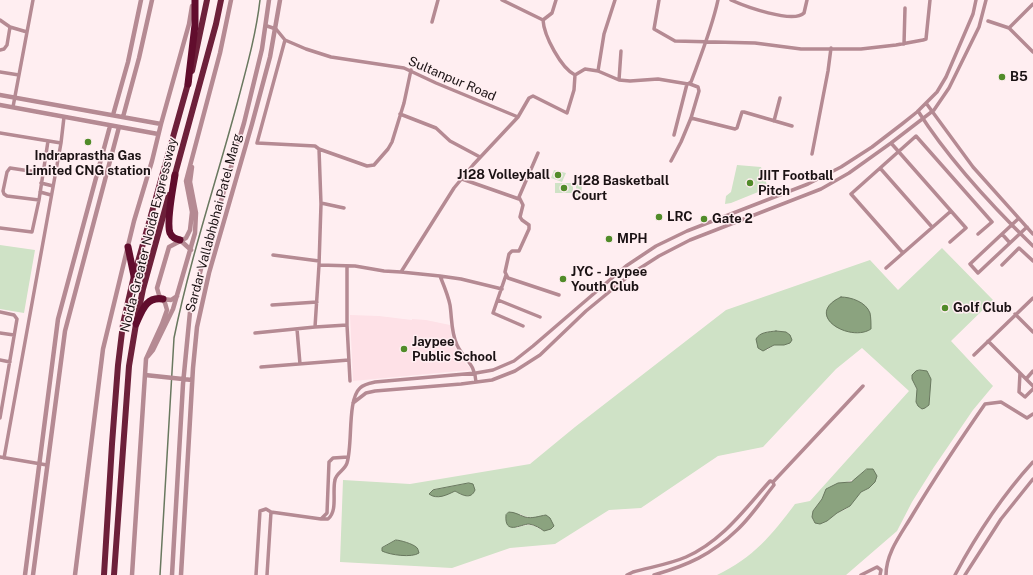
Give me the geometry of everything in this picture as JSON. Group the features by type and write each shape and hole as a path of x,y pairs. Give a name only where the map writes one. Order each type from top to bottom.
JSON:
{"highway":[{"path":"188,84 195,25 194,0"},
{"name":"Noida-Greater Noida Expressway","path":"104,575 118,365 123,324 134,276 196,56 207,0"},
{"name":"Noida-Greater Noida Expressway","path":"114,575 129,366 136,324 154,246 216,24 221,0"},
{"path":"174,175 169,221 170,233 173,237 180,240"},
{"path":"128,247 134,276"},
{"path":"136,324 143,309 150,300 157,298 163,299"}],"street":[{"path":"13,107 33,0"},
{"path":"113,115 128,62 142,0"},
{"path":"123,117 139,58 152,0"},
{"path":"75,575 103,349 128,247 189,24 194,0"},
{"path":"132,575 146,359 167,310 163,299 159,296 157,288 167,250 171,244 188,236 192,221 192,204 186,181 220,53 231,0"},
{"name":"Sardar Vallabhbhai Patel Marg","path":"172,575 181,379 190,312 202,265 244,123 267,26 269,0"},
{"name":"Sardar Vallabhbhai Patel Marg","path":"181,575 192,380 197,327 209,273 252,124 276,29 280,0"},
{"path":"432,22 438,0"},
{"path":"502,0 543,20"},
{"path":"543,20 552,13 556,0"},
{"path":"598,71 604,34 615,0"},
{"path":"659,0 654,29 675,41 755,43 800,49 861,49 904,44 926,39 930,0"},
{"path":"674,135 688,84 706,41 715,15 718,0"},
{"path":"731,0 780,16 798,16 804,13 807,0"},
{"path":"256,575 260,511 266,509 271,512 321,519 328,519 331,516 334,504 335,479 336,475 347,464 350,452 354,404 356,394 361,387 367,384 493,370 514,360 626,266 656,246 687,231 808,184 841,167 872,147 918,111 937,92 946,77 973,14 976,0"},
{"path":"354,404 366,393 375,391 492,380 515,371 540,355 592,306 632,274 659,256 690,240 820,189 849,173 931,112 950,88 979,27 986,0"},
{"path":"1009,28 1033,4"},
{"path":"904,44 905,8"},
{"path":"0,20 10,27 27,32"},
{"path":"543,20 543,24 561,63 566,69 575,75"},
{"path":"988,21 1009,28 1033,52"},
{"path":"267,26 276,29"},
{"path":"0,50 4,50 7,45 10,27"},
{"name":"Sultanpur Road","path":"276,29 285,40 306,49 331,57 395,66 411,70 436,83 518,117"},
{"path":"285,40 257,143 315,146 319,149 367,166 372,166 390,146 411,70"},
{"path":"812,154 831,48"},
{"path":"619,80 621,51"},
{"path":"575,75 585,69 598,71 619,80 630,81 658,79 697,86 699,89 691,118 681,142 676,148 671,160"},
{"path":"0,72 19,75"},
{"path":"401,272 454,188 480,157 518,117 529,98 533,96 567,113 574,90 575,75"},
{"path":"0,95 161,124"},
{"path":"774,121 780,98"},
{"path":"926,103 931,112 973,167 1033,234"},
{"path":"0,105 158,134"},
{"path":"918,111 964,173 1011,225 1033,246"},
{"path":"691,118 735,129 737,128 742,112 744,112 792,126"},
{"path":"400,114 436,128 450,141 480,157"},
{"path":"47,465 2,457 61,143 64,117"},
{"path":"25,575 58,319 110,126"},
{"path":"33,575 66,324 119,127"},
{"path":"0,133 61,143"},
{"path":"903,253 851,194 916,136 992,222 978,234"},
{"path":"0,228 32,232 39,200 48,141"},
{"path":"891,143 966,228 950,242"},
{"path":"315,327 321,203 319,149"},
{"path":"519,199 538,153"},
{"path":"146,359 153,350 168,322 195,233 196,218 190,182 193,158"},
{"path":"39,200 7,196 3,191 7,172 10,168 43,173"},
{"path":"880,168 932,227"},
{"path":"462,179 519,199 523,203 520,217 530,226 520,249 517,251 512,251 509,254 505,269 506,275 493,312 494,314 523,326"},
{"path":"41,183 53,186"},
{"path":"40,192 51,195"},
{"path":"772,198 776,207"},
{"path":"321,203 344,208"},
{"path":"886,268 950,211"},
{"path":"1018,218 970,264 978,273 1027,228"},
{"path":"1002,234 1010,243"},
{"path":"180,240 191,250"},
{"path":"1002,265 1019,248 1033,261"},
{"path":"273,255 319,263 461,279 502,289"},
{"path":"347,266 347,325 350,381"},
{"path":"506,275 512,279 558,294"},
{"path":"440,276 448,298 456,342 462,354 476,373 476,382"},
{"path":"163,299 171,300 177,296"},
{"path":"974,355 1033,298"},
{"path":"498,300 540,317"},
{"path":"272,305 317,302"},
{"path":"0,312 17,317 10,362 1,401 0,418"},
{"path":"1015,314 1033,332"},
{"path":"255,333 347,325"},
{"path":"297,329 300,364"},
{"path":"0,333 14,335"},
{"path":"548,333 554,341"},
{"path":"988,341 1033,386"},
{"path":"0,360 10,362"},
{"path":"260,367 349,360"},
{"path":"1026,379 1033,371"},
{"path":"1020,373 1019,392 1025,397 1033,389"},
{"path":"145,375 192,380"},
{"path":"0,380 6,381"},
{"path":"627,575 686,557 707,545 731,526 770,481 773,482 864,386"},
{"path":"886,575 888,558 898,539 947,459 985,404 1001,402 1027,418 1033,414"},
{"path":"321,519 327,513 329,462 333,458 348,457"},
{"path":"955,575 970,547 993,511 1033,462"},
{"path":"965,575 1001,519 1033,479"},
{"path":"654,575 683,566 702,557 720,545 738,529 774,485 773,482"},
{"path":"267,575 271,512"},
{"path":"861,575 877,567 881,570 880,575"}],"shaded area":[{"name":"JIIT Football Pitch","path":"737,165 761,167 768,188 725,204 726,196 731,192"},
{"name":"J128 Volleyball","path":"554,170 566,173 562,182 551,178"},
{"name":"J128 Basketball Court","path":"555,183 573,183 573,193 555,193"},
{"path":"576,184 582,185 581,198 576,196"},
{"path":"0,245 35,250 24,313 0,309"},
{"path":"942,248 993,300 951,341 993,386 973,410 934,467 912,502 897,531 846,575 717,575 741,561 761,545 795,504 810,501 909,391 862,348 836,369 763,447 718,456 641,508 609,510 555,544 510,548 452,568 340,562 343,480 410,484 530,464 575,427 726,310 870,260 898,290","holes":["767,332 786,332 790,335 784,345 774,345 767,350 759,335","920,370 930,392 929,405 925,408 912,375 916,371","867,469 869,488 861,492 846,509 837,513 827,521 815,523 812,517 813,511 822,499 847,482 855,479","469,483 463,495 455,491 433,490","520,514 529,517 546,515 544,531 530,525 516,528"]},
{"path":"841,297 854,299 862,303 868,309 871,319 871,329 862,332 842,330 828,319 826,312 830,304"},
{"name":"Jaypee Public School","path":"350,315 426,320 450,325 452,341 461,358 470,370 353,381"},
{"path":"776,331 786,332 790,335 792,340 790,343 784,345 774,345 763,351 758,348 756,339 760,335"},
{"path":"916,371 927,371 931,379 929,405 922,409 916,402 917,389 912,379 912,375"},
{"path":"867,469 873,469 877,476 875,482 869,488 861,492 850,506 837,513 827,521 820,524 815,523 812,517 813,511 822,499 826,489 838,483 851,482"},
{"path":"469,483 473,484 475,490 469,496 455,491 439,497 429,494 433,490"},
{"path":"509,512 528,518 546,515 550,518 554,526 551,529 544,531 529,524 510,527 506,521 506,515"},
{"path":"396,540 406,542 414,546 418,549 419,553 416,555 401,555 390,554 382,551 382,548"}],"waterway":[{"path":"160,575 174,338 195,250 247,65 260,0"}],"place":[{"name":"B5","path":"1002,77"},
{"name":"Indraprastha Gas Limited CNG station","path":"88,142"},
{"name":"J128 Volleyball","path":"558,175"},
{"name":"JIIT Football Pitch","path":"750,183"},
{"name":"J128 Basketball Court","path":"564,188"},
{"name":"LRC","path":"659,217"},
{"name":"Gate 2","path":"704,219"},
{"name":"MPH","path":"609,239"},
{"name":"JYC - Jaypee Youth Club","path":"563,279"},
{"name":"Golf Club","path":"945,308"},
{"name":"Jaypee Public School","path":"404,349"}]}
